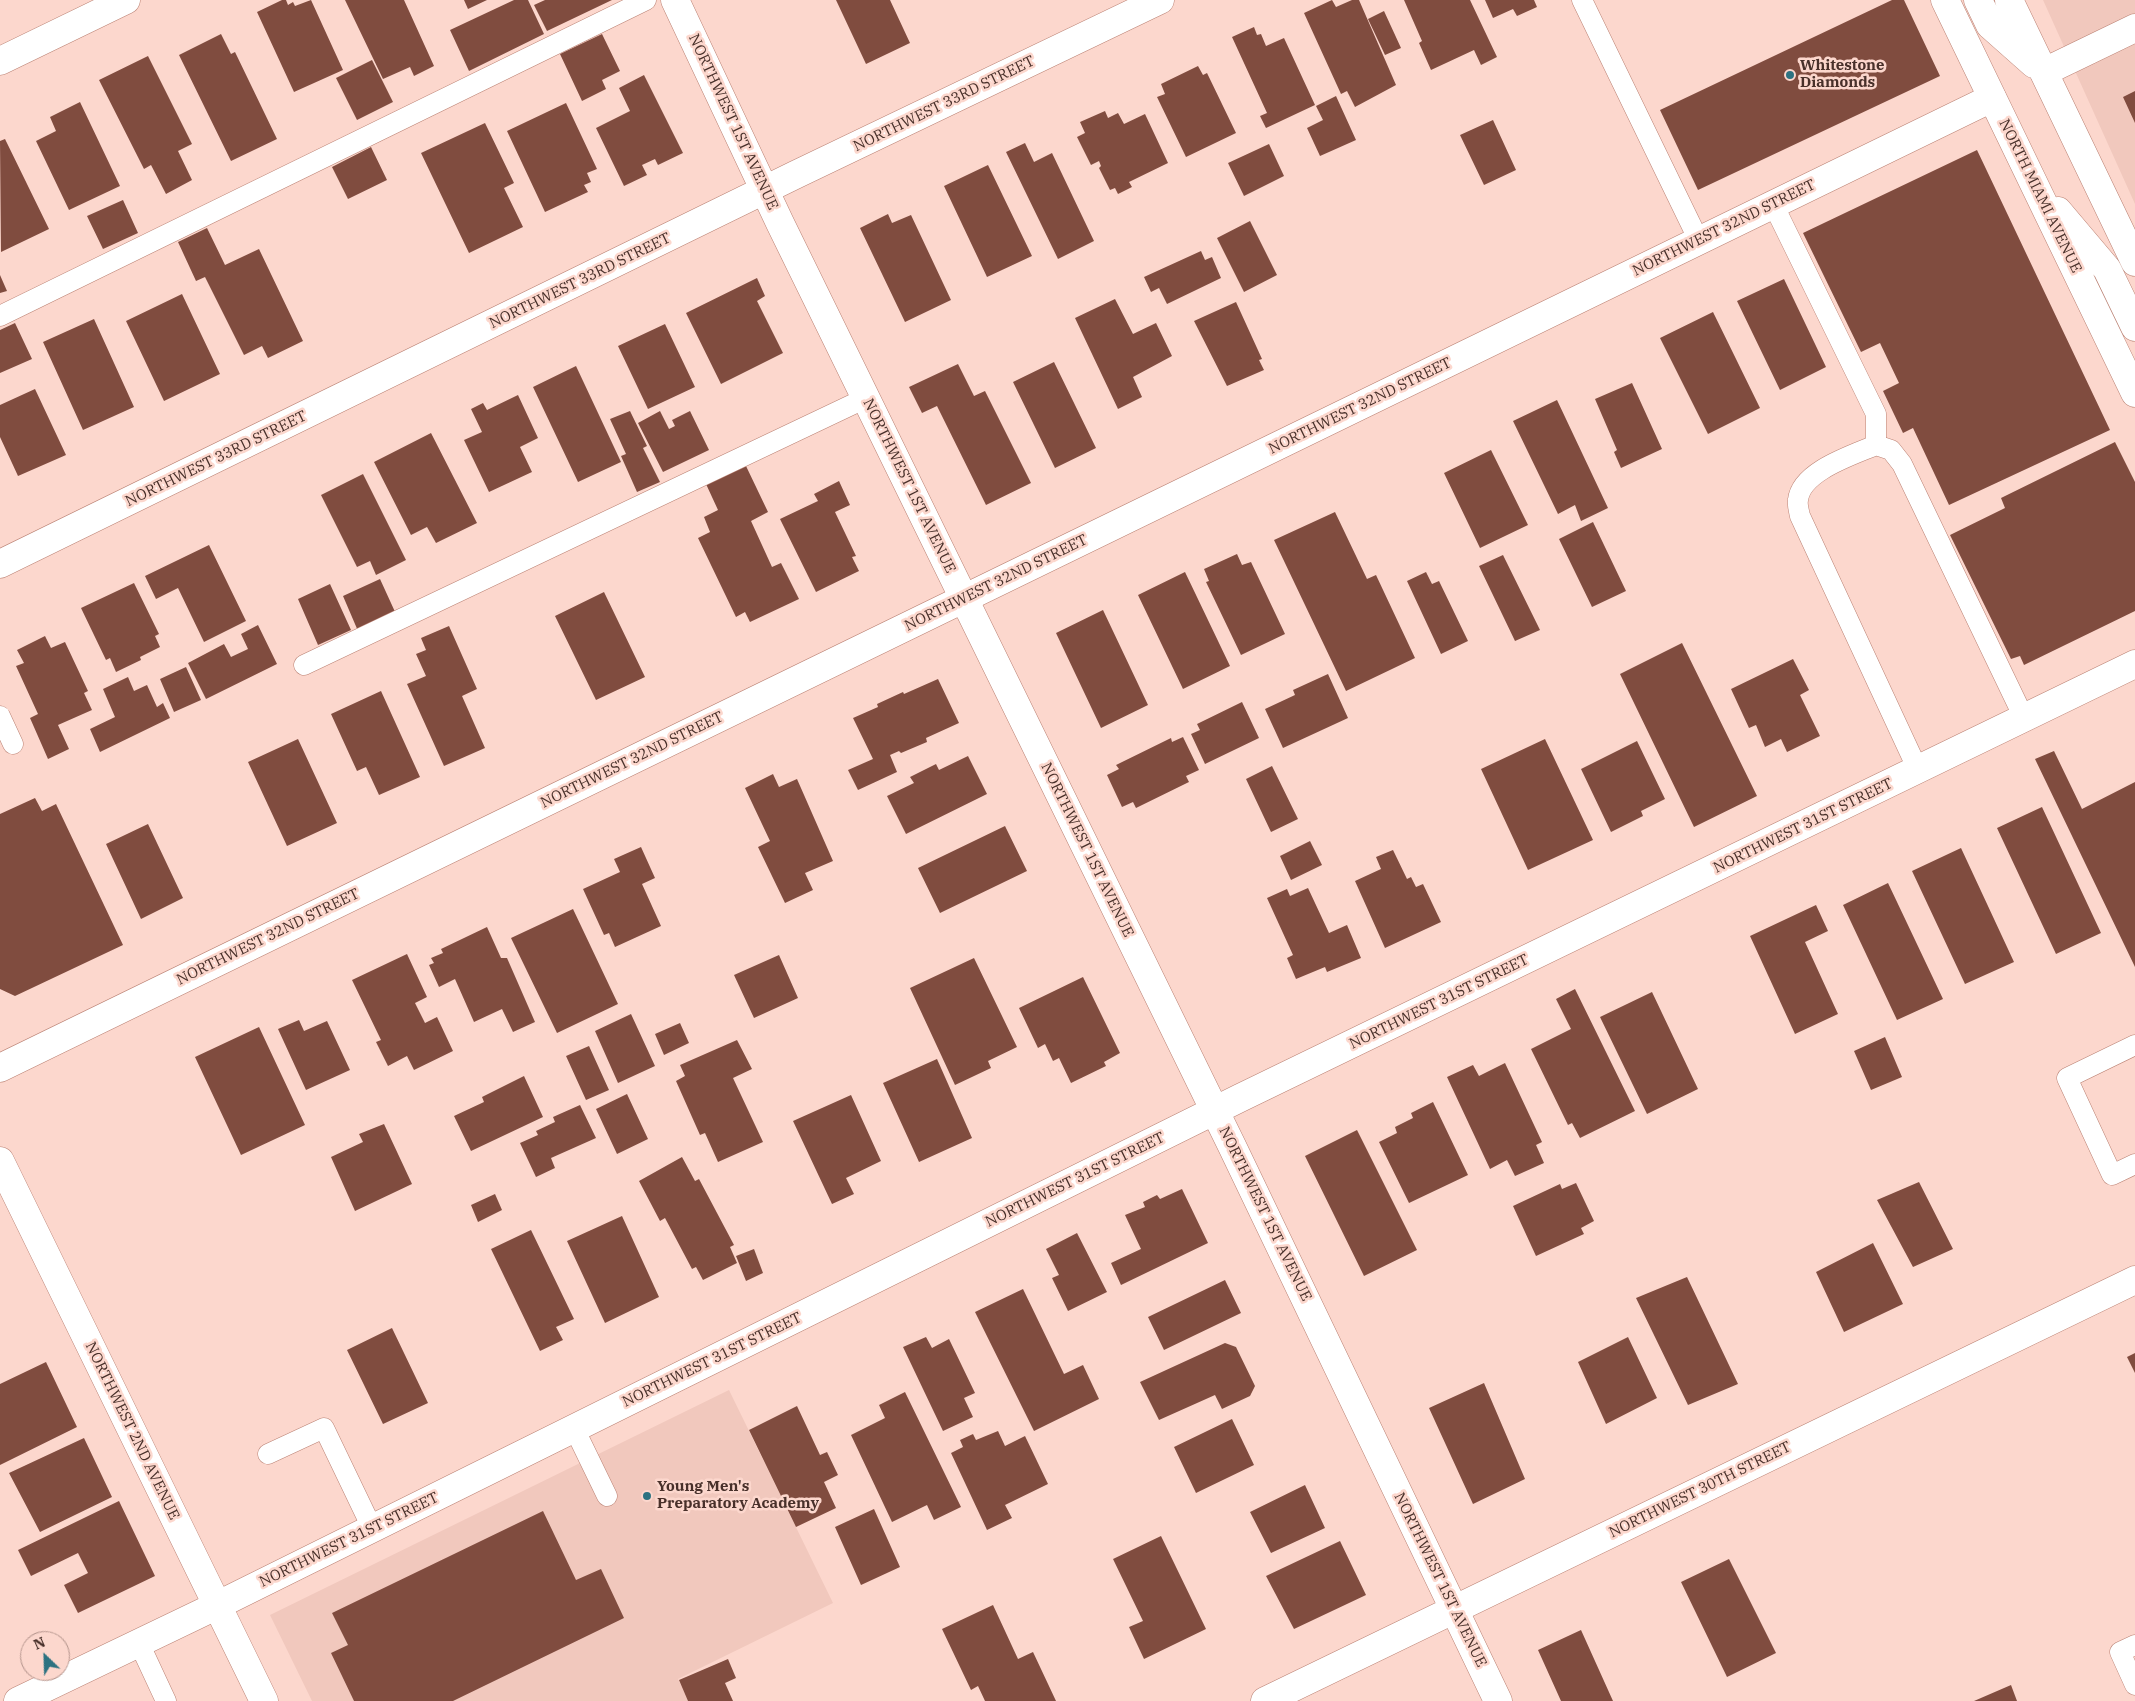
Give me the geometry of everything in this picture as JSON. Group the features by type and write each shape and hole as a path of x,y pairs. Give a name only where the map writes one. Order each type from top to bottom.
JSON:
{"street":[{"path":"1,58 126,0"},
{"name":"NORTHWEST 1ST AVENUE","path":"675,0 866,398 1215,1111 1498,1701"},
{"name":"NORTHWEST 33RD STREET","path":"0,564 765,190 1160,0"},
{"name":"NORTH MIAMI AVENUE","path":"1945,0 2135,393"},
{"path":"1978,0 1990,25 2044,72"},
{"path":"2009,0 2135,262"},
{"path":"2044,72 2135,28"},
{"name":"NORTHWEST 32ND STREET","path":"0,1068 1992,98"},
{"path":"2032,179 2108,270 2135,327"},
{"name":"NORTHWEST 31ST STREET","path":"18,1701 218,1605 1215,1111 2135,664"},
{"name":"NORTHWEST 2ND AVENUE","path":"0,1161 264,1701"},
{"name":"NORTHWEST 30TH STREET","path":"1266,1701 2135,1280"}],"lane":[{"path":"0,316 646,0"},
{"path":"1582,0 1699,240"},
{"path":"1773,204 1876,414 1876,445"},
{"path":"304,665 866,398"},
{"path":"1918,770 1800,516 1798,499 1805,484 1816,472 1876,445 1890,450 1902,464 2024,718"},
{"path":"0,716 13,744"},
{"path":"2135,1045 2067,1078 2112,1175 2135,1164"},
{"path":"268,1454 324,1428 372,1528"},
{"path":"574,1428 607,1496"},
{"path":"139,1643 166,1701"},
{"path":"2135,1645 2120,1652 2135,1685"}],"shaded area":[{"path":"2043,0 2135,0 2135,204"},
{"name":"Young Men's Preparatory Academy","path":"729,1390 833,1603 678,1679 689,1701 312,1701 270,1615"}],"building":[{"path":"282,0 286,0 288,5 293,2 295,6 311,0 343,70 294,92 257,12"},
{"path":"345,0 404,0 434,66 414,76 410,67 383,79"},
{"path":"464,0 487,0 468,9"},
{"path":"514,0 528,0 544,34 469,71 450,30"},
{"path":"545,0 612,0 547,31 534,5"},
{"path":"836,0 890,0 910,43 866,64"},
{"path":"1332,0 1336,7 1352,0 1359,0 1396,85 1355,107 1347,91 1341,94 1304,13"},
{"path":"1404,0 1470,0 1497,57 1481,65 1474,50 1431,70 1419,43 1422,41"},
{"path":"1485,0 1534,0 1537,7 1517,16 1513,9 1493,18"},
{"path":"1892,0 1904,0 1940,76 1698,190 1660,110"},
{"path":"1384,11 1401,48 1385,55 1368,19"},
{"path":"1254,27 1257,35 1261,34 1266,46 1284,38 1315,105 1266,128 1260,116 1267,113 1232,37"},
{"path":"221,34 231,54 235,52 277,139 231,161 179,55"},
{"path":"602,34 620,71 602,80 606,89 582,101 560,54"},
{"path":"148,56 192,144 178,151 192,180 166,194 151,165 144,169 99,80"},
{"path":"372,60 393,102 357,120 336,78"},
{"path":"1198,66 1203,75 1207,73 1236,133 1186,157 1157,97 1165,94 1161,84"},
{"path":"644,75 683,153 658,165 655,159 642,165 647,175 624,186 596,128 630,111 619,88"},
{"path":"2135,91 2135,123 2123,97"},
{"path":"1336,96 1356,140 1320,156 1307,128 1323,120 1316,106"},
{"path":"80,102 120,186 69,210 36,141 56,131 50,117"},
{"path":"566,103 597,169 587,173 591,182 584,185 588,192 545,212 507,131"},
{"path":"1105,111 1108,118 1118,113 1124,124 1145,114 1168,163 1129,182 1132,187 1118,194 1115,188 1110,190 1099,168 1101,166 1099,161 1091,165 1077,137 1085,133 1080,122"},
{"path":"1493,120 1516,170 1484,185 1460,135"},
{"path":"485,123 514,183 504,188 523,227 469,253 421,153"},
{"path":"5,139 49,229 1,252 0,141"},
{"path":"1025,143 1034,162 1052,153 1094,241 1058,259 1006,152"},
{"path":"1269,144 1284,176 1244,196 1228,163"},
{"path":"371,147 387,180 348,199 332,167"},
{"path":"1977,150 2110,430 1949,505 1913,428 1903,433 1883,391 1899,383 1880,343 1861,352 1803,233"},
{"path":"988,165 1032,256 987,277 944,186"},
{"path":"123,200 138,233 103,249 87,216"},
{"path":"888,214 892,223 911,215 951,300 905,322 860,228"},
{"path":"1250,221 1277,275 1244,292 1217,238"},
{"path":"207,228 225,265 259,249 303,341 268,358 262,346 244,355 205,277 196,281 178,242"},
{"path":"1201,251 1205,260 1212,257 1221,278 1167,304 1159,288 1151,292 1144,277"},
{"path":"0,275 7,291 0,293"},
{"path":"757,278 765,296 757,301 783,353 721,384 686,313"},
{"path":"1784,279 1826,367 1780,390 1737,301"},
{"path":"182,294 220,374 164,401 126,321"},
{"path":"1115,299 1133,334 1156,323 1172,356 1133,377 1142,397 1118,409 1075,318"},
{"path":"1236,302 1262,359 1259,360 1264,370 1227,386 1194,321"},
{"path":"1713,312 1760,408 1708,434 1660,338"},
{"path":"94,319 134,407 83,430 43,342"},
{"path":"15,323 32,359 0,373 0,330"},
{"path":"665,324 695,387 648,409 618,346"},
{"path":"1054,362 1096,448 1055,468 1013,382"},
{"path":"958,364 974,396 985,391 1031,483 986,505 937,406 922,413 909,387"},
{"path":"576,366 621,462 578,482 533,387"},
{"path":"1632,383 1662,449 1621,468 1614,452 1617,450 1595,399"},
{"path":"35,389 66,455 18,476 0,437 0,405"},
{"path":"518,395 538,438 520,447 532,472 489,492 464,440 482,432 471,409 483,403 487,410"},
{"path":"1557,400 1608,508 1581,521 1575,505 1558,514 1513,421"},
{"path":"630,411 647,446 643,448 660,482 637,492 621,456 626,454 610,419"},
{"path":"660,411 669,429 675,426 672,420 690,411 709,450 663,472 638,423"},
{"path":"431,433 477,523 436,543 427,527 411,535 374,462"},
{"path":"2115,442 2135,482 2135,611 2024,665 2020,656 2011,659 1950,535 2005,508 2001,498"},
{"path":"1491,450 1528,525 1480,548 1444,473"},
{"path":"746,466 768,512 751,521 772,567 781,563 799,599 750,622 745,612 736,617 698,538 710,532 704,517 718,510 706,484"},
{"path":"363,474 406,560 376,575 370,561 357,567 321,495"},
{"path":"839,481 850,505 835,512 856,556 852,557 859,571 816,592 780,519 818,501 814,494"},
{"path":"1335,512 1367,579 1376,575 1415,658 1346,691 1274,540"},
{"path":"1593,522 1626,591 1592,607 1559,539"},
{"path":"209,545 246,621 204,642 178,588 156,599 145,576"},
{"path":"1237,554 1242,565 1251,562 1285,634 1241,655 1206,582 1209,581 1204,569"},
{"path":"1503,555 1540,630 1515,641 1479,566"},
{"path":"1185,572 1230,666 1183,689 1138,595"},
{"path":"1426,572 1432,584 1439,581 1468,641 1441,654 1407,581"},
{"path":"380,579 396,614 358,631 343,596"},
{"path":"134,583 159,634 155,636 160,647 140,657 141,660 116,672 110,658 106,660 81,608"},
{"path":"330,584 351,630 318,645 298,599"},
{"path":"604,592 645,677 596,700 555,616"},
{"path":"1103,610 1148,705 1101,728 1056,633"},
{"path":"258,625 277,664 206,699 188,663 224,644 231,657 248,649 241,634"},
{"path":"449,626 477,689 462,696 485,748 444,766 407,684 426,676 416,654 426,650 421,638"},
{"path":"45,636 51,648 65,642 88,691 84,693 92,710 58,725 69,749 48,759 30,718 38,714 16,666 24,663 17,650"},
{"path":"1682,643 1757,796 1694,827 1620,674"},
{"path":"1793,659 1809,690 1800,695 1820,736 1787,752 1781,739 1765,747 1756,725 1749,728 1731,689"},
{"path":"186,667 201,700 174,712 160,679"},
{"path":"1328,674 1348,718 1283,748 1265,709 1295,695 1293,690"},
{"path":"128,677 134,691 147,685 157,707 163,703 170,718 100,752 90,729 115,717 103,689"},
{"path":"938,679 959,723 926,738 927,742 901,753 899,751 890,755 897,772 858,790 848,770 873,759 853,718 878,707 877,704 903,692 904,694"},
{"path":"381,691 420,777 379,795 366,767 357,771 331,714"},
{"path":"1242,702 1259,738 1205,764 1191,734 1200,730 1197,724"},
{"path":"1183,737 1199,770 1186,776 1189,782 1136,808 1133,802 1122,807 1107,775 1119,769 1116,765 1171,738 1172,742"},
{"path":"298,739 337,823 287,846 248,762"},
{"path":"1545,739 1593,840 1528,870 1481,769"},
{"path":"1637,741 1665,799 1641,811 1643,816 1611,832 1581,769"},
{"path":"2054,751 2082,809 2135,782 2135,967 2035,759"},
{"path":"968,756 987,794 906,834 887,796 914,783 910,777 936,764 939,770"},
{"path":"1272,766 1298,819 1271,832 1246,779"},
{"path":"773,774 779,787 797,779 833,861 805,873 813,890 785,903 758,847 770,841 745,788"},
{"path":"35,798 42,811 56,804 123,945 15,996 0,989 0,814"},
{"path":"2042,807 2101,933 2056,954 1997,828"},
{"path":"148,824 183,898 141,919 106,844"},
{"path":"1005,826 1027,871 940,913 918,868"},
{"path":"1310,841 1322,865 1291,880 1280,856"},
{"path":"641,847 655,878 642,884 661,926 615,947 609,933 604,935 583,889 620,872 614,859"},
{"path":"1961,848 2014,962 1965,984 1912,871"},
{"path":"1393,850 1407,879 1411,877 1416,887 1423,884 1441,922 1385,948 1355,881 1381,869 1376,857"},
{"path":"1888,883 1943,999 1897,1020 1843,905"},
{"path":"1308,888 1329,933 1347,925 1361,958 1327,972 1325,967 1296,979 1287,958 1293,955 1267,898 1287,889 1290,896"},
{"path":"1816,905 1828,931 1805,942 1838,1014 1795,1034 1750,936"},
{"path":"573,909 618,1004 557,1033 511,938"},
{"path":"487,927 501,958 507,958 535,1022 513,1032 502,1009 474,1022 455,979 439,987 429,965 434,963 431,958 443,953 441,949"},
{"path":"407,954 427,997 415,1003 425,1023 437,1017 453,1051 414,1070 407,1056 388,1066 376,1042 381,1040 352,980"},
{"path":"779,955 798,998 754,1018 734,975"},
{"path":"974,958 1017,1047 988,1061 991,1068 955,1085 910,988"},
{"path":"1083,977 1120,1053 1104,1062 1106,1066 1071,1083 1059,1058 1053,1061 1045,1044 1038,1048 1019,1008"},
{"path":"1575,989 1635,1111 1580,1138 1572,1123 1568,1125 1531,1049 1571,1029 1556,999"},
{"path":"1652,992 1698,1089 1647,1114 1600,1017"},
{"path":"631,1014 655,1066 618,1083 595,1031"},
{"path":"299,1020 304,1031 327,1021 350,1070 306,1090 278,1029"},
{"path":"680,1023 689,1043 664,1055 655,1034"},
{"path":"259,1027 305,1125 241,1155 195,1057"},
{"path":"1885,1037 1902,1077 1871,1090 1854,1051"},
{"path":"737,1040 752,1069 733,1078 763,1142 718,1162 705,1133 700,1135 676,1081 685,1076 680,1065"},
{"path":"589,1046 609,1090 586,1100 566,1056"},
{"path":"937,1059 972,1138 919,1162 883,1083"},
{"path":"1505,1063 1542,1142 1536,1145 1544,1163 1515,1176 1507,1160 1490,1169 1447,1077 1473,1065 1479,1076"},
{"path":"524,1076 543,1117 471,1151 454,1116 484,1102 482,1097"},
{"path":"627,1094 648,1139 617,1154 596,1109"},
{"path":"851,1095 881,1161 846,1178 854,1194 832,1204 793,1121"},
{"path":"1433,1102 1468,1175 1409,1203 1379,1142 1397,1133 1395,1127 1413,1118 1411,1113"},
{"path":"580,1105 596,1138 551,1158 555,1168 536,1177 520,1143 538,1135 536,1131 555,1122 553,1117"},
{"path":"384,1124 412,1184 355,1211 331,1157 363,1142 359,1134"},
{"path":"1357,1130 1417,1250 1364,1276 1305,1156"},
{"path":"682,1157 695,1181 699,1179 734,1245 730,1247 737,1263 703,1280 696,1267 692,1269 665,1218 660,1221 639,1181"},
{"path":"1919,1182 1953,1249 1913,1267 1877,1200"},
{"path":"1576,1183 1594,1221 1581,1228 1584,1234 1536,1256 1513,1206 1560,1184 1562,1189"},
{"path":"1182,1189 1208,1243 1121,1285 1111,1263 1141,1249 1125,1215 1145,1207 1143,1202 1157,1195 1160,1199"},
{"path":"495,1194 502,1210 478,1222 471,1205"},
{"path":"622,1216 659,1297 605,1323 567,1241"},
{"path":"531,1230 574,1319 556,1327 563,1340 540,1351 491,1249"},
{"path":"1077,1233 1107,1292 1068,1311 1052,1278 1059,1275 1046,1249"},
{"path":"1873,1243 1903,1304 1844,1332 1816,1272"},
{"path":"754,1249 763,1273 746,1281 736,1256"},
{"path":"1687,1277 1738,1384 1688,1405 1636,1298"},
{"path":"1225,1280 1241,1313 1164,1350 1148,1317"},
{"path":"1023,1289 1064,1374 1083,1365 1099,1399 1034,1431 975,1312"},
{"path":"392,1328 428,1403 383,1424 347,1350"},
{"path":"926,1337 932,1348 949,1339 975,1393 964,1398 973,1417 943,1431 903,1347"},
{"path":"1628,1337 1657,1398 1606,1424 1578,1362"},
{"path":"1225,1343 1236,1347 1255,1386 1250,1396 1222,1409 1215,1395 1159,1420 1140,1382"},
{"path":"2135,1353 2135,1373 2127,1357"},
{"path":"46,1362 77,1427 0,1465 0,1384"},
{"path":"1484,1383 1525,1479 1473,1504 1429,1408"},
{"path":"905,1392 961,1507 934,1520 927,1505 892,1522 851,1435 885,1418 879,1405"},
{"path":"797,1406 820,1455 827,1452 838,1475 824,1482 836,1508 796,1527 749,1430"},
{"path":"1232,1419 1254,1465 1196,1493 1174,1447"},
{"path":"998,1431 1005,1446 1025,1436 1048,1484 1005,1505 1012,1518 987,1530 951,1453 963,1447 960,1440 973,1434 976,1440"},
{"path":"84,1438 112,1497 40,1532 9,1473"},
{"path":"1305,1485 1325,1528 1271,1553 1250,1512"},
{"path":"119,1501 155,1576 78,1613 64,1585 88,1573 78,1553 31,1576 18,1550"},
{"path":"874,1509 900,1567 861,1585 835,1527"},
{"path":"543,1511 576,1580 601,1569 624,1618 453,1701 354,1701 331,1653 348,1645 332,1613"},
{"path":"1161,1536 1206,1629 1144,1659 1129,1627 1143,1621 1113,1559"},
{"path":"1340,1541 1366,1595 1294,1629 1266,1576"},
{"path":"1729,1559 1776,1653 1727,1677 1681,1582"},
{"path":"993,1605 1018,1659 1033,1652 1056,1701 985,1701 978,1686 971,1690 942,1629"},
{"path":"1581,1630 1613,1701 1561,1701 1538,1650"},
{"path":"728,1659 736,1678 725,1683 733,1701 688,1701 679,1680"},
{"path":"2011,1685 2017,1701 1974,1701"}],"place":[{"name":"Whitestone Diamonds","path":"1790,75"},
{"name":"Young Men's Preparatory Academy","path":"647,1496"}]}
